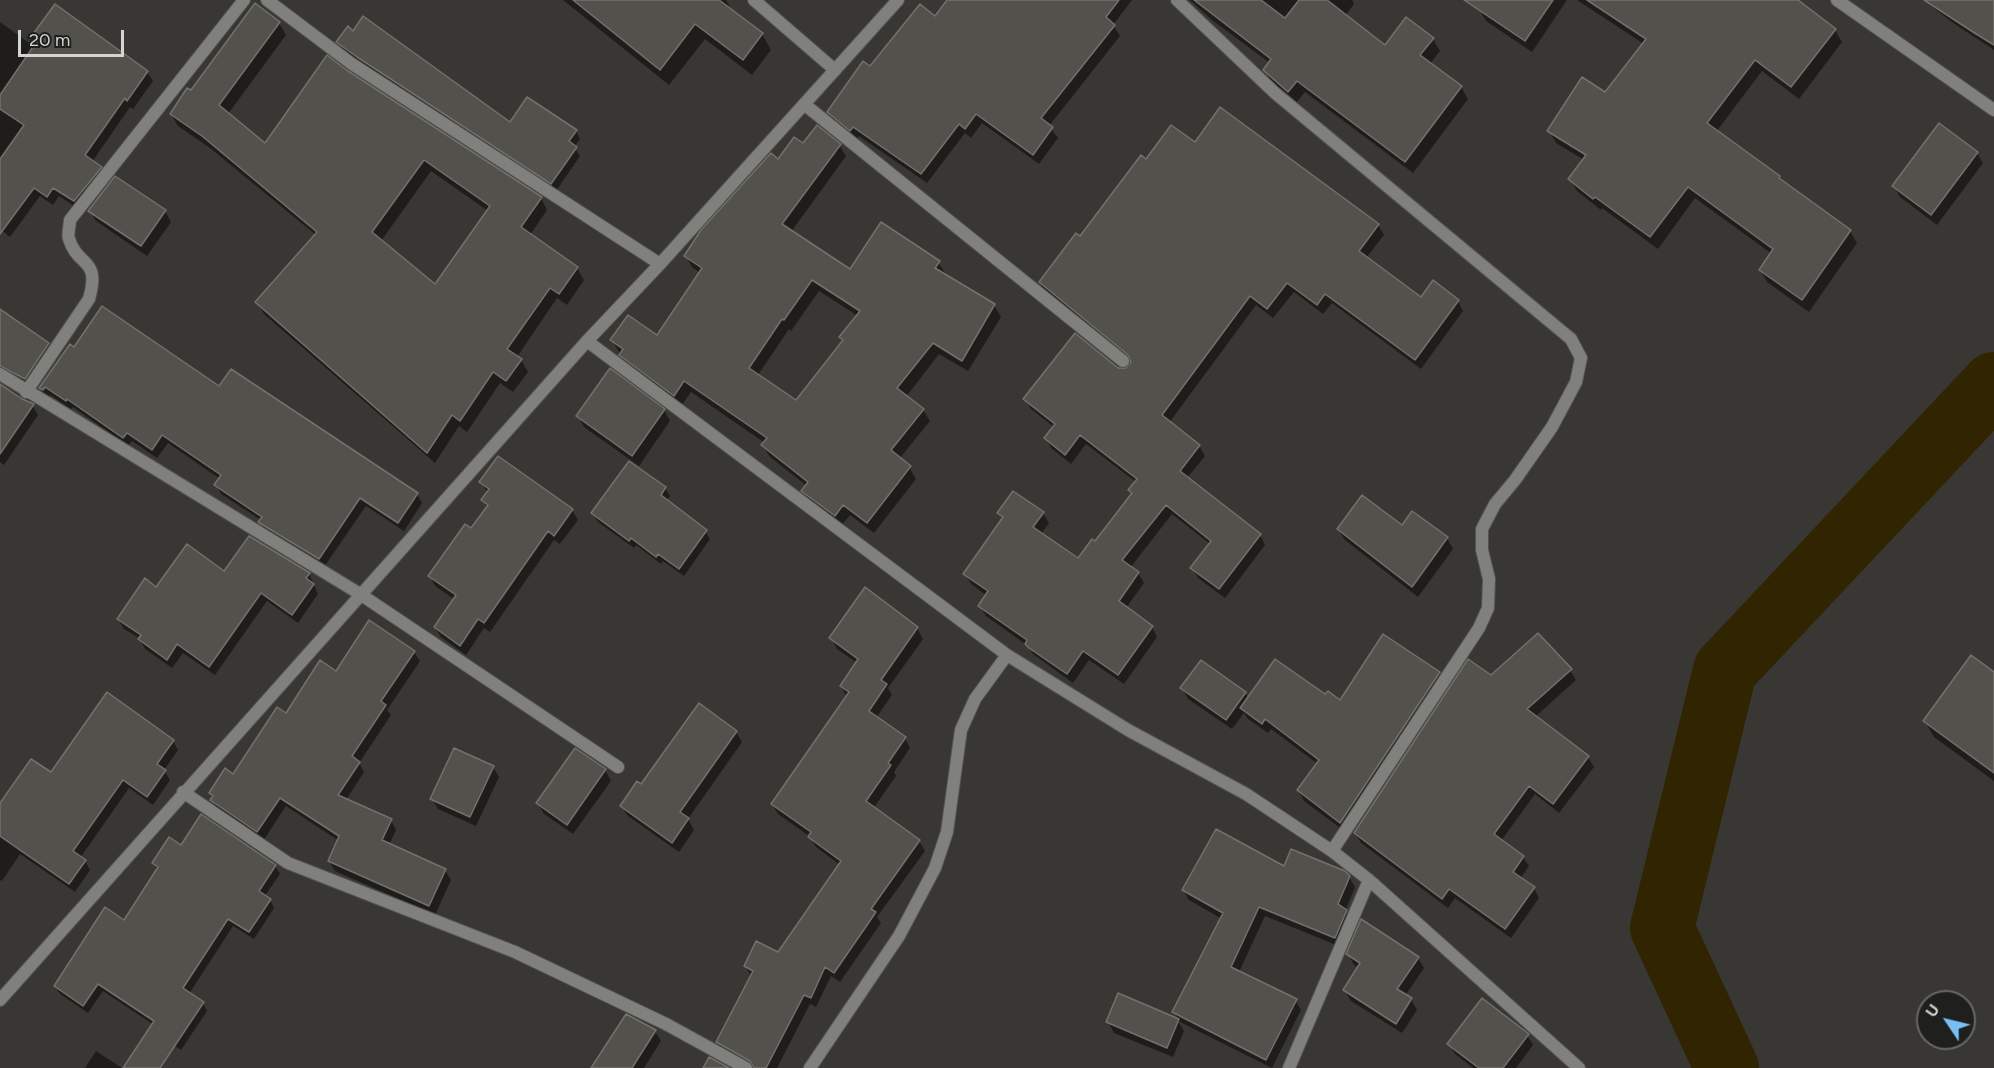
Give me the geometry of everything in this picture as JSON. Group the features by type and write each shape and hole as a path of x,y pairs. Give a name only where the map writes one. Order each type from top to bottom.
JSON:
{"street":[{"path":"26,392 89,299 94,282 89,266 76,252 68,238 70,220 244,0"},
{"path":"267,0 352,64 660,264"},
{"path":"754,0 836,70"},
{"path":"0,1000 5,986 898,0"},
{"path":"1177,0 1275,93 1571,339 1581,358 1576,382 1552,427 1495,504 1482,529 1482,550 1489,579 1489,598 1488,608 1479,628 1332,851"},
{"path":"1837,0 1994,110"},
{"path":"804,105 1124,362"},
{"path":"587,341 1007,655 1128,730 1246,794 1332,851 1369,880 1579,1068"},
{"path":"0,374 26,392 360,594 618,767"},
{"path":"810,1068 899,936 935,868 947,832 961,730 975,699 1007,655"},
{"path":"183,792 288,863 515,952 666,1024 746,1068"},
{"path":"1289,1068 1369,880"}],"building":[{"path":"573,0 719,0 763,33 743,60 695,24 660,70"},
{"path":"947,0 1119,0 1106,17 1115,25 1041,118 1053,127 1033,155 976,114 965,129 959,124 921,174 853,127 850,131 827,112 863,61 870,66 920,4 935,16"},
{"path":"1194,0 1261,0 1285,18 1299,0 1327,0 1385,45 1406,17 1434,38 1420,55 1462,86 1405,162 1297,81 1288,92 1263,70 1271,59"},
{"path":"1464,0 1553,0 1525,41"},
{"path":"1587,0 1798,0 1836,29 1791,87 1755,60 1707,123 1851,230 1802,300 1759,270 1773,249 1688,187 1650,237 1595,197 1593,199 1568,179 1586,155 1547,131 1582,77 1605,92 1646,39"},
{"path":"1924,0 1994,0 1994,45 1973,32"},
{"path":"255,3 280,22 219,105 265,143 327,55 542,197 521,227 578,267 559,294 550,288 507,349 522,359 506,381 493,372 460,421 452,415 427,453 255,302 317,232 202,136 170,114 187,88 191,90","holes":["424,160 490,206 435,284 372,232"]},
{"path":"55,4 148,71 127,101 125,98 85,155 102,167 74,201 53,188 47,197 34,188 0,234 0,159 24,125 0,109 0,95 39,38 33,34"},
{"path":"363,16 510,122 527,97 577,130 569,141 577,147 551,184 336,42 348,26 353,31"},
{"path":"1220,107 1379,224 1359,251 1421,297 1433,280 1459,300 1415,360 1325,294 1317,305 1287,283 1267,309 1250,296 1162,415 1200,445 1180,471 1261,534 1219,589 1190,568 1211,541 1166,505 1122,560 1139,572 1119,601 1153,626 1118,675 1083,651 1067,674 1029,648 1025,644 1027,640 978,606 988,591 963,574 1003,517 997,513 1013,491 1044,512 1033,527 1078,558 1092,539 1095,541 1132,493 1128,490 1137,479 1080,435 1065,455 1044,438 1055,424 1023,399 1075,333 1118,368 1126,368 1131,362 1128,355 1039,282 1076,233 1080,236 1141,155 1146,159 1171,125 1195,142"},
{"path":"1939,123 1978,152 1931,215 1892,186"},
{"path":"817,125 841,144 782,224 850,269 881,222 940,261 935,268 995,304 962,361 933,343 897,388 924,409 891,450 911,466 867,523 843,505 835,516 801,491 808,482 761,445 767,438 684,381 674,396 619,355 623,349 610,340 628,315 657,335 702,268 684,256 701,230 771,153 778,159 794,137 803,143","holes":["812,280 860,311 839,337 843,340 796,400 749,368"]},
{"path":"115,176 166,210 141,246 88,211"},
{"path":"102,306 219,386 231,369 418,493 398,523 360,498 319,559 258,522 262,517 214,485 221,475 162,435 152,450 127,433 123,438 67,399 66,401 45,387 43,390 39,388 70,344 74,347"},
{"path":"0,309 49,343 25,379 0,366"},
{"path":"610,368 665,409 632,456 576,416"},
{"path":"0,384 34,404 0,454"},
{"path":"498,456 573,509 554,536 548,531 484,623 478,619 460,646 434,627 456,595 428,576 465,524 471,528 488,505 481,500 489,489 479,482"},
{"path":"629,461 666,487 661,495 707,530 679,569 658,554 656,557 631,538 629,541 591,513"},
{"path":"1362,495 1402,525 1412,511 1448,537 1412,587 1337,529"},
{"path":"249,536 310,573 306,578 314,584 292,615 261,593 209,667 177,644 167,660 138,639 141,635 117,619 145,578 156,587 187,544 224,571"},
{"path":"865,587 918,627 881,680 887,684 869,711 906,737 888,763 891,765 866,801 920,840 871,909 876,912 834,973 825,967 811,998 804,995 766,1068 754,1068 750,1061 716,1042 753,971 744,966 756,941 778,952 841,861 808,837 811,832 771,804 849,692 840,686 858,659 829,638"},
{"path":"369,620 415,651 381,701 386,705 352,756 360,762 338,795 392,819 382,840 446,869 429,906 328,861 339,836 280,798 257,832 210,800 213,796 209,793 225,768 233,774 277,707 286,713 320,660 336,671"},
{"path":"1538,633 1572,669 1527,709 1589,756 1553,804 1529,786 1494,834 1524,856 1513,872 1535,887 1505,929 1449,889 1442,899 1354,833 1468,659 1491,675"},
{"path":"1383,634 1440,672 1340,823 1297,790 1319,760 1265,719 1262,724 1240,708 1275,659 1325,694 1328,691 1340,700"},
{"path":"1971,655 1994,672 1994,773 1923,721"},
{"path":"1201,660 1246,692 1226,720 1180,688"},
{"path":"107,692 174,740 157,764 166,770 147,797 123,780 73,851 86,860 69,884 0,836 0,803 31,759 51,772"},
{"path":"699,703 737,731 680,812 689,818 672,843 620,806 637,781 641,784"},
{"path":"454,748 494,766 470,817 430,799"},
{"path":"575,748 606,769 567,825 536,803"},
{"path":"201,814 276,865 259,891 271,899 249,932 228,919 183,988 204,1002 160,1068 123,1068 154,1021 98,984 83,1006 54,986 105,907 124,920 158,867 152,863 169,837 181,845"},
{"path":"1216,829 1284,866 1291,849 1345,871 1350,876 1338,904 1347,910 1335,938 1259,907 1231,967 1297,999 1266,1060 1172,1012 1223,913 1182,890"},
{"path":"1361,919 1419,957 1397,989 1412,998 1396,1024 1343,990 1360,963 1346,954"},
{"path":"1118,993 1179,1019 1167,1048 1106,1022"},
{"path":"1482,998 1529,1034 1503,1068 1479,1068 1447,1044"},
{"path":"626,1014 656,1030 632,1068 591,1068"},
{"path":"709,1057 729,1068 703,1068"}],"waterway":[{"path":"1727,1068 1662,928 1725,670 1994,384"}]}
